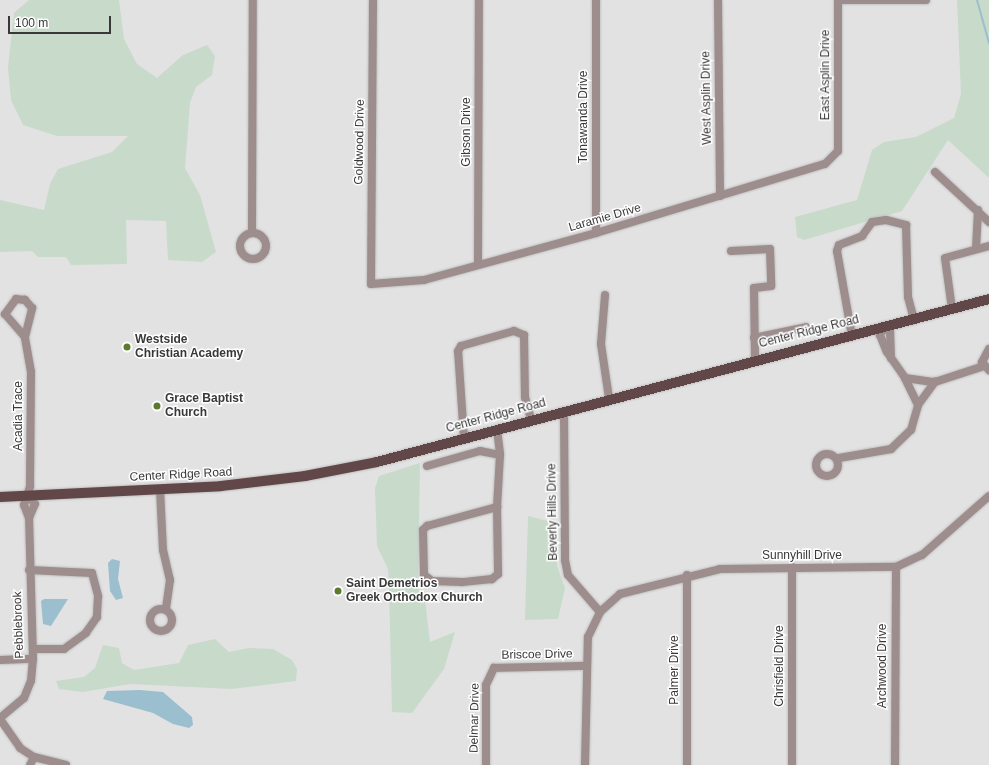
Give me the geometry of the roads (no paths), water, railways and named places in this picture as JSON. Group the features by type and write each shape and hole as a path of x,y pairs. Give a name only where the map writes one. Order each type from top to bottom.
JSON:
{"main road":[{"name":"Center Ridge Road","path":"0,497 160,490 305,476 464,438 755,359 852,336 989,299"}],"street":[{"path":"252,233 253,0"},
{"name":"Goldwood Drive","path":"371,284 374,0"},
{"name":"Gibson Drive","path":"478,263 479,0"},
{"name":"Tonawanda Drive","path":"596,0 596,233"},
{"name":"West Asplin Drive","path":"718,0 720,196"},
{"path":"838,0 926,0"},
{"name":"East Asplin Drive","path":"838,0 838,151"},
{"name":"Laramie Drive","path":"371,284 424,280 478,263 596,233 825,164 838,151"},
{"path":"935,172 978,210 989,222"},
{"path":"976,249 978,210"},
{"path":"852,336 837,251 839,245 862,236 866,225 872,222 898,221 906,226 908,297 914,320"},
{"path":"952,309 945,258 989,246"},
{"path":"731,251 770,249 771,286 754,288 755,359"},
{"path":"605,295 601,344 609,398"},
{"name":"Acadia Trace","path":"25,337 5,314 16,299 25,300 32,308 25,337 31,372 29,496"},
{"path":"754,338 806,327"},
{"path":"884,327 880,335 891,358 906,378 918,405"},
{"path":"464,438 458,351 461,346 514,330 524,335 525,397 531,419"},
{"path":"906,378 935,382 986,368 982,358 989,349"},
{"path":"839,458 876,454 901,442 911,430 918,405 935,382"},
{"name":"Beverly Hills Drive","path":"564,411 565,560 568,576 600,612"},
{"path":"497,429 500,455 498,574 492,579 462,582 432,581 424,576 423,530 427,526 498,507"},
{"path":"427,466 480,451 500,455"},
{"path":"160,490 163,550 170,580 166,610"},
{"name":"Pebblebrook","path":"0,718 24,698 31,682 33,649 29,570 29,518 24,505 29,496"},
{"name":"Sunnyhill Drive","path":"600,612 620,594 687,575 720,569 792,567 896,568 922,555 989,496"},
{"name":"Chrisfield Drive","path":"792,567 792,765"},
{"name":"Archwood Drive","path":"895,765 896,568"},
{"path":"29,570 92,573 98,596 97,617 86,633 64,649 33,649"},
{"name":"Palmer Drive","path":"687,575 687,765"},
{"path":"585,765 585,666 588,637 600,612"},
{"path":"0,660 33,659"},
{"name":"Briscoe Drive","path":"490,672 498,666 585,666"},
{"name":"Delmar Drive","path":"486,765 486,685 490,672"},
{"path":"0,718 12,740 32,761 66,765"}],"water":[{"path":"112,559 120,561 118,579 123,598 116,600 110,591 108,563"},
{"path":"44,599 68,599 51,626 43,624 41,601"},
{"path":"140,690 163,692 192,717 193,725 189,728 173,724 153,713 103,699 107,691"}],"waterway":[{"path":"977,0 989,43"}],"place":[{"name":"Westside Christian Academy","path":"127,347"},
{"name":"Grace Baptist Church","path":"157,406"},
{"name":"Saint Demetrios Greek Orthodox Church","path":"338,591"}]}
